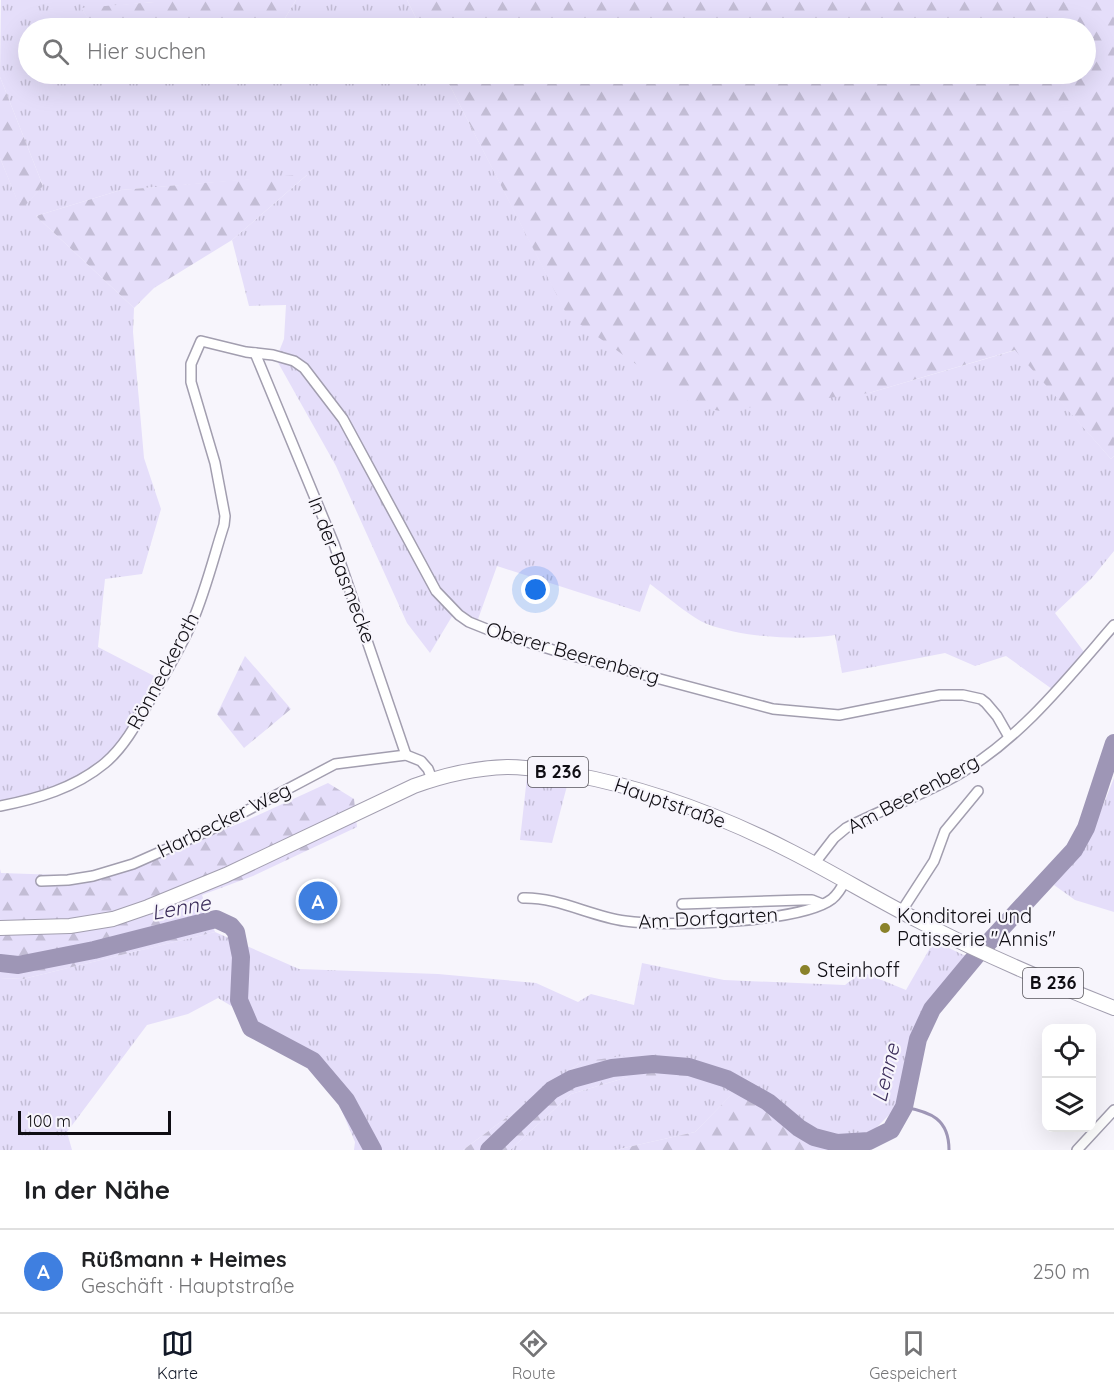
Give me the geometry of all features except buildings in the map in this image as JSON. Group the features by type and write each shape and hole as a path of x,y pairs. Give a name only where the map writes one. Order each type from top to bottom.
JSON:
{"main road":[{"name":"Hauptstraße","path":"0,928 70,926 112,919 226,875 432,779 477,769 508,767 539,769 630,788 677,802 732,824 814,864 900,912 961,942 1114,1008"}],"street":[{"name":"Rönneckeroth","path":"0,806 51,793 103,765 129,736 182,645 194,618 225,516 215,463 193,391 191,364 201,341 255,353"},
{"name":"Oberer Beerenberg","path":"255,353 287,359 304,368 343,419 436,591 451,608 469,622 566,654 773,709 839,715 940,695 972,696 981,699 991,708 1009,737"},
{"name":"In der Basmecke","path":"255,353 334,544 406,755"},
{"name":"Am Beerenberg","path":"814,864 834,838 846,828 957,775 986,756 1057,692 1114,625"},
{"path":"406,755 421,761 428,769 432,779"},
{"name":"Harbecker Weg","path":"41,881 75,879 116,871 212,829 332,766 406,755"},
{"path":"900,912 934,861 945,831 975,794"},
{"name":"Am Dorfgarten","path":"523,898 538,898 602,916 644,923 714,922 805,911 832,899 845,881"},
{"name":"Am Dorfgarten","path":"682,904 812,900 822,904"},
{"path":"1077,1150 1114,1110"}],"green space":[{"path":"1,0 154,0 154,2 82,9 88,18 18,18 18,84 449,84 567,314 869,393 1016,350 1111,459 1114,456 1114,551 1092,578 1055,613 1084,652 1052,689 1006,656 975,666 945,653 842,673 835,635 788,638 736,632 701,621 650,584 640,612 497,566 477,622 454,613 430,653 407,623 336,466 276,359 284,339 286,305 249,306 232,240 307,175 121,190 36,216 134,308 133,332 144,458 161,509 142,574 105,579 98,647 154,676 127,734 112,755 103,763 80,778 54,789 0,801 0,158 21,209 43,186 0,77"},
{"path":"154,0 296,0 285,18 88,18 81,8 154,2"},
{"path":"296,0 407,0 416,18 285,18"},
{"path":"407,0 1114,0 1114,456 1111,459 1015,350 869,393 720,411 695,406 567,315 449,84 1096,84 1096,18 416,18"},
{"path":"0,77 43,186 21,210 0,158"},
{"path":"308,174 232,240 154,288 134,308 36,216 121,190"},
{"path":"245,656 291,709 244,748 217,714"},
{"path":"527,777 568,782 552,843 520,840"},
{"path":"1114,778 1114,912 1075,900 1054,885 1098,818"},
{"path":"328,783 354,799 357,827 253,876 202,895 215,932 23,979 0,978 0,869 1,873 60,875 116,871 243,822"},
{"path":"215,932 299,969 438,974 536,983 578,1002 591,994 634,1005 642,963 724,980 845,985 862,972 906,990 934,941 970,958 930,1004 912,1038 897,1107 868,1136 835,1142 815,1134 747,1079 695,1132 615,1150 510,1150 571,1094 628,1077 711,1077 581,1062 463,1150 354,1150 355,1142 320,1059 218,998 188,1014 147,1025 67,1132 72,1150 0,1150 0,978 23,979"},
{"path":"622,1056 711,1068 711,1077 628,1077 571,1094 510,1150 463,1150 581,1062"},
{"path":"727,1072 747,1079 815,1134 835,1142 868,1136 849,1150 615,1150 695,1132 735,1091 724,1079"}],"waterway":[{"name":"Lenne","path":"489,1150 552,1090 572,1079 612,1068 653,1064 689,1067 727,1079 768,1102 799,1128 814,1137 837,1143 869,1141 891,1130 904,1107 918,1039 932,1009 976,956 1074,850 1086,828 1114,743"},
{"name":"Lenne","path":"0,963 18,965 94,950 216,919 231,926 236,932 241,957 239,1000 251,1028 313,1061 346,1100 373,1150"},
{"path":"904,1107 922,1111 937,1119 946,1131 949,1150"}],"place":[{"name":"Rüßmann + Heimes","path":"318,901"},
{"name":"Konditorei und Patisserie \"Annis\"","path":"885,928"},
{"name":"Steinhoff","path":"805,970"}]}
